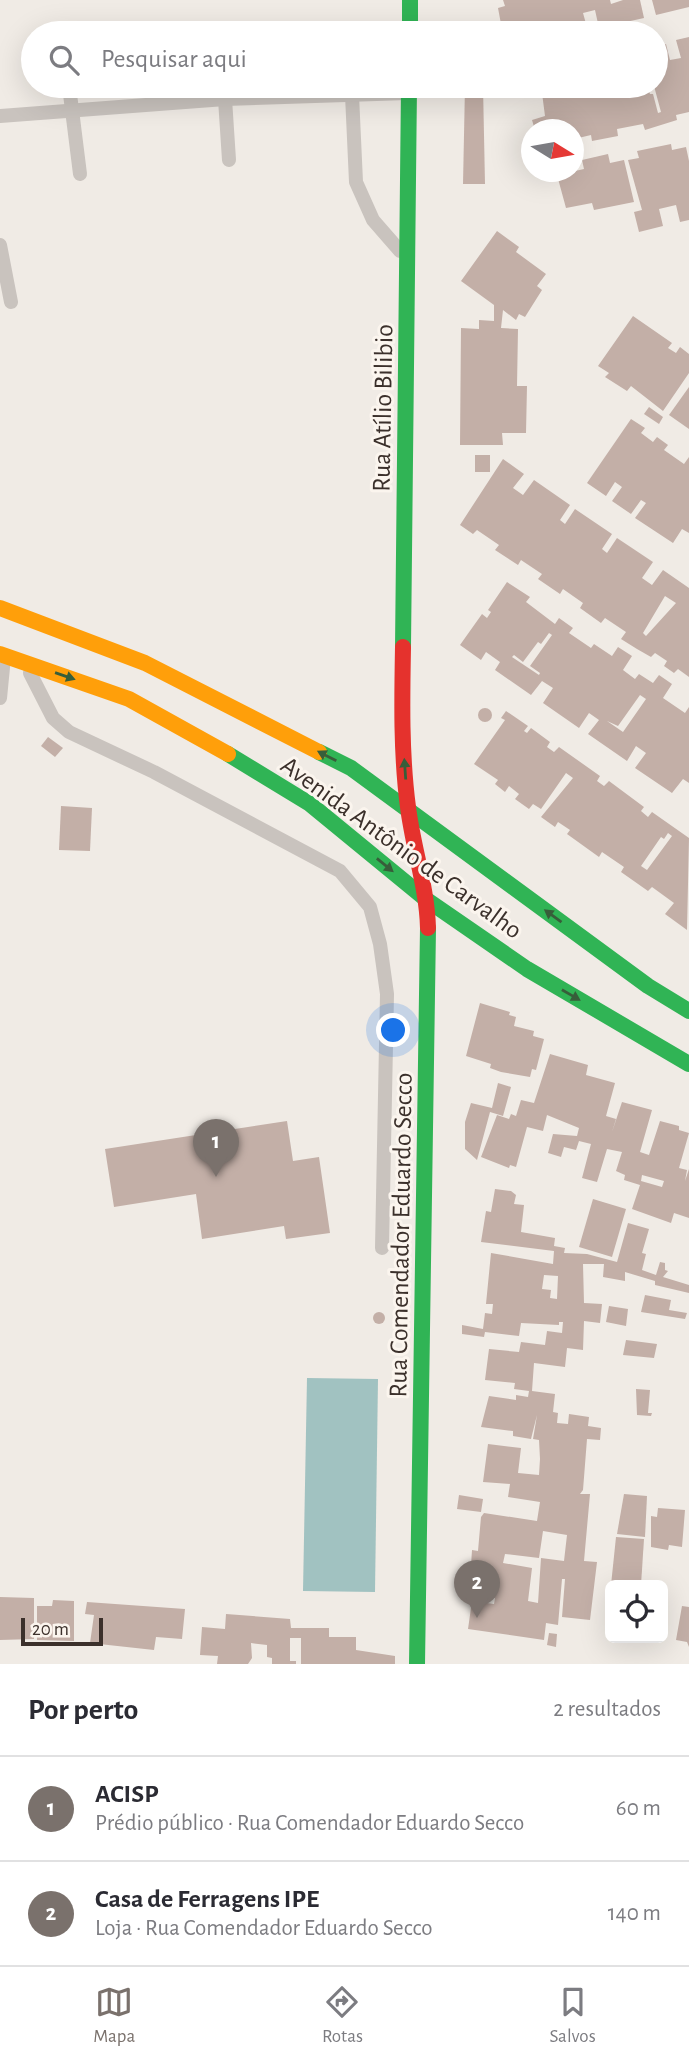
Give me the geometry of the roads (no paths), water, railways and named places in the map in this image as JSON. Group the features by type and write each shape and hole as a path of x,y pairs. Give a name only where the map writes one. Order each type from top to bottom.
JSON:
{"main road":[{"path":"410,0 410,21"},
{"name":"Rua Atílio Bilibio","path":"408,808 402,730 409,98"},
{"name":"Avenida Antônio de Carvalho","path":"0,608 145,663 356,765 408,808 648,986 689,1011"},
{"name":"Avenida Antônio de Carvalho","path":"2,655 129,699 220,749 310,804 427,900 527,969 689,1064"},
{"path":"382,746 402,730"},
{"path":"310,804 335,804"},
{"path":"378,806 408,808"},
{"name":"Rua Comendador Eduardo Secco","path":"408,808 427,900 429,981 417,1664"}],"lane":[{"path":"70,98 79,174"},
{"path":"0,116 257,98"},
{"path":"352,98 356,182 373,220 408,261"},
{"path":"225,99 229,160"},
{"path":"0,245 11,302"},
{"path":"0,698 2,655"},
{"path":"24,662 53,718 69,732 154,772 340,871 370,907 380,944 387,994 382,1248"}],"water":[{"path":"307,1378 378,1379 375,1592 303,1591"}],"place":[{"name":"ACISP","path":"216,1177"},
{"name":"Casa de Ferragens IPE","path":"477,1618"}]}
